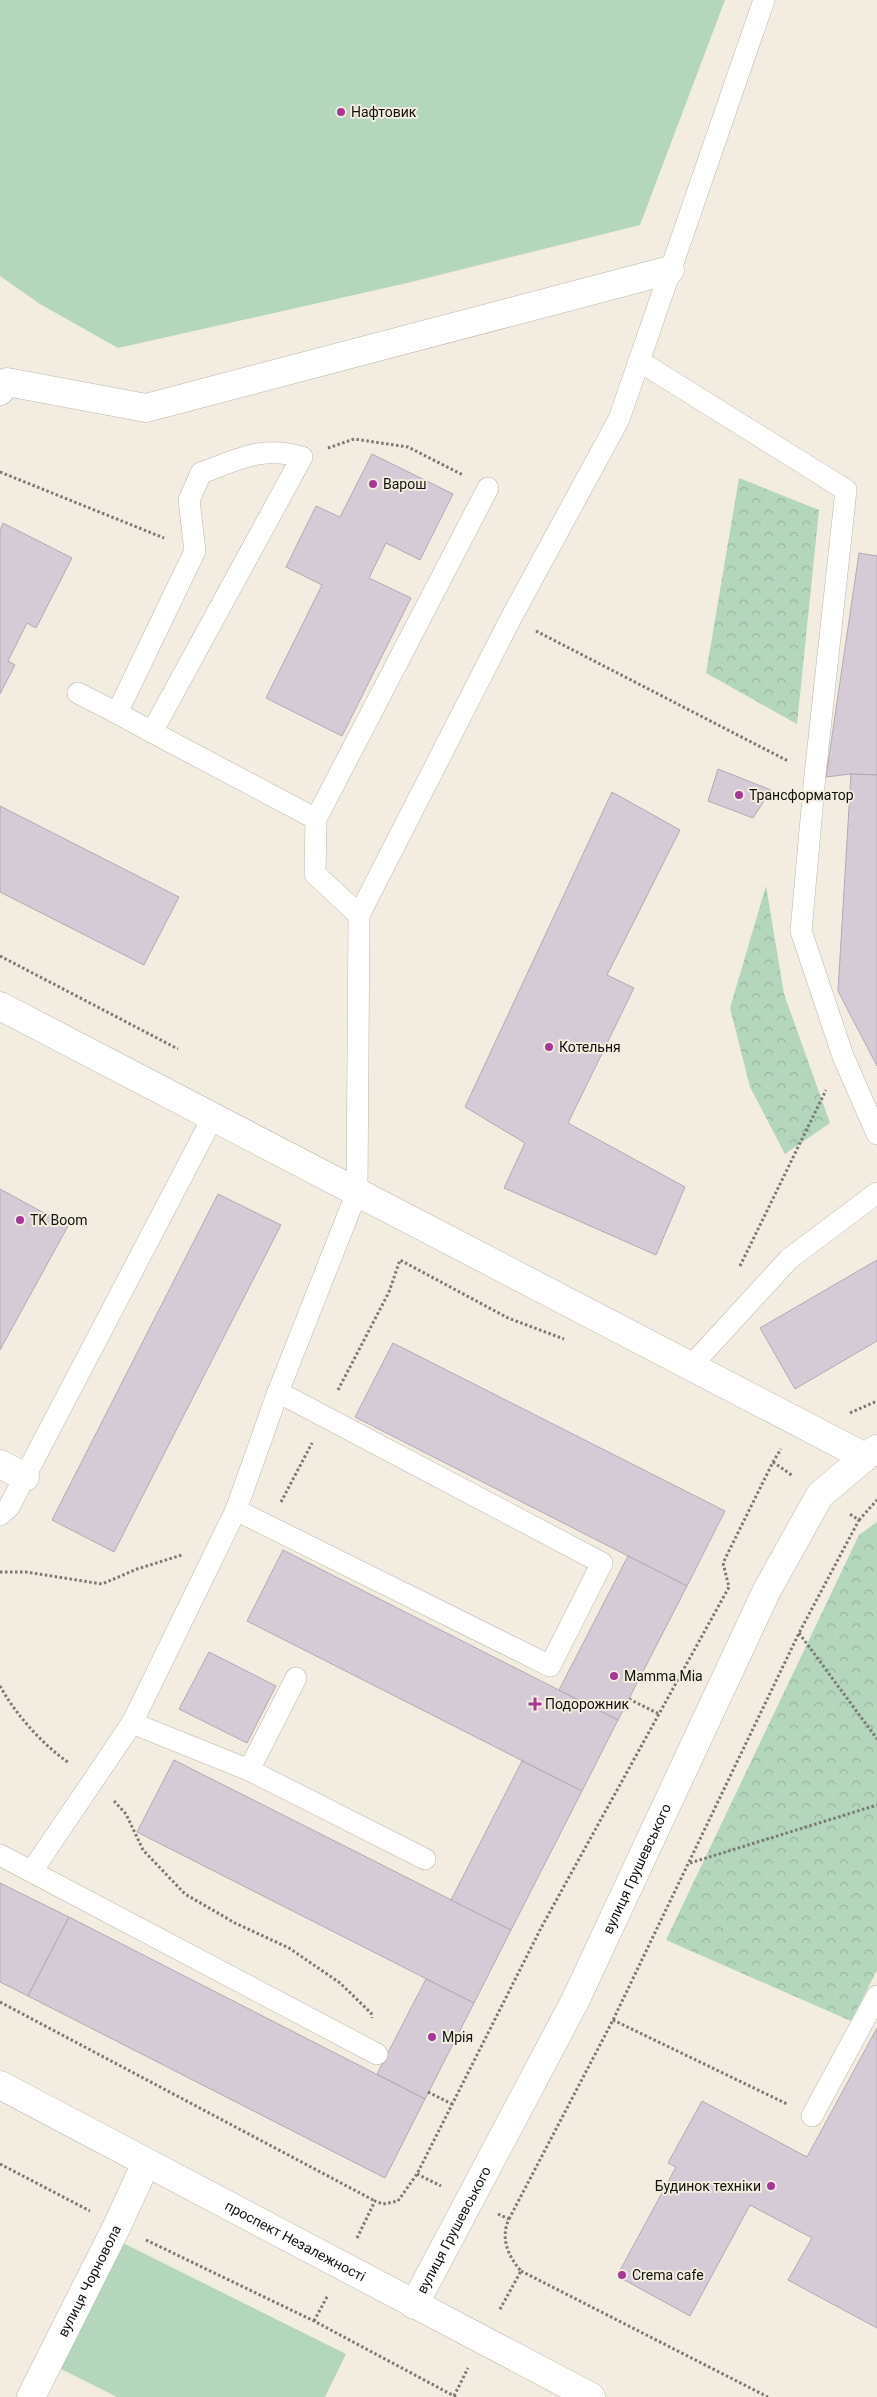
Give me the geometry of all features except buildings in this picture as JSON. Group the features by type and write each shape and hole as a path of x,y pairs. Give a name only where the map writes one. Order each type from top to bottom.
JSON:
{"street":[{"path":"0,391 7,382 146,408 670,270"},
{"path":"0,1006 814,1430 871,1453"},
{"name":"вулиця Грушевського","path":"414,2305 576,2001 767,1590 820,1495 871,1453"},
{"path":"0,1464 25,1477"},
{"name":"проспект Незалежності","path":"0,2085 591,2397"},
{"name":"вулиця Чорновола","path":"31,2397 117,2226 146,2162"}],"lane":[{"path":"32,1871 132,1723 236,1510 278,1392 357,1192 360,915 512,618 619,419 764,0"},
{"path":"638,361 846,490 801,931 843,1056 877,1134"},
{"path":"117,712 195,551 189,500 200,473 258,452 283,451 302,456 152,732"},
{"path":"360,915 315,874 316,819 488,488"},
{"path":"78,693 316,819"},
{"path":"0,1515 9,1507 213,1118"},
{"path":"691,1366 789,1259 877,1193"},
{"path":"236,1510 550,1666 602,1563 278,1392"},
{"path":"249,1770 296,1678"},
{"path":"132,1723 249,1770 425,1859"},
{"path":"0,1855 377,2054"},
{"path":"812,2116 877,1996"}],"path":[{"path":"302,456 354,439 408,447 464,475"},
{"path":"0,472 195,551"},
{"path":"512,618 816,775"},
{"path":"0,956 178,1049"},
{"path":"739,1269 843,1056"},
{"path":"278,1509 389,1292 400,1260 508,1318 569,1341"},
{"path":"0,2002 376,2201 383,2204 398,2201 417,2174 541,1928 729,1587 723,1564 773,1462 784,1444 877,1401"},
{"path":"773,1462 859,1520"},
{"path":"768,2397 521,2271 509,2257 504,2229 613,2020 799,1634 859,1520 877,1500"},
{"path":"0,1572 26,1572 102,1584 220,1542"},
{"path":"799,1634 877,1739"},
{"path":"0,1686 9,1703 53,1752 94,1780 126,1814 143,1850 185,1894 234,1923 289,1948 340,1983 371,2013 377,2054"},
{"path":"629,1699 659,1714"},
{"path":"690,1863 877,1805"},
{"path":"613,2020 812,2116"},
{"path":"428,2092 452,2104"},
{"path":"0,2164 117,2226 314,2321 456,2397"},
{"path":"417,2174 509,2219"},
{"path":"314,2321 376,2201"},
{"path":"483,2340 521,2271"}],"green space":[{"name":"Нафтовик","path":"0,0 725,0 640,225 407,283 118,348 40,304 0,276"},
{"path":"739,478 819,510 797,724 706,673"},
{"path":"766,886 784,994 830,1123 785,1154 750,1087 730,1008"},
{"path":"877,1522 877,1970 851,2021 666,1940 859,1535"},
{"path":"123,2243 346,2354 325,2397 117,2397 61,2369"}],"place":[{"name":"Нафтовик","path":"341,112"},
{"name":"Варош","path":"373,484"},
{"name":"Трансформатор","path":"739,795"},
{"name":"Котельня","path":"549,1047"},
{"name":"TK Boom","path":"20,1220"},
{"name":"Mamma Mia","path":"614,1676"},
{"name":"Подорожник","path":"535,1704"},
{"name":"Мрія","path":"432,2037"},
{"name":"Будинок техніки","path":"771,2186"},
{"name":"Crema cafe","path":"622,2275"}]}
